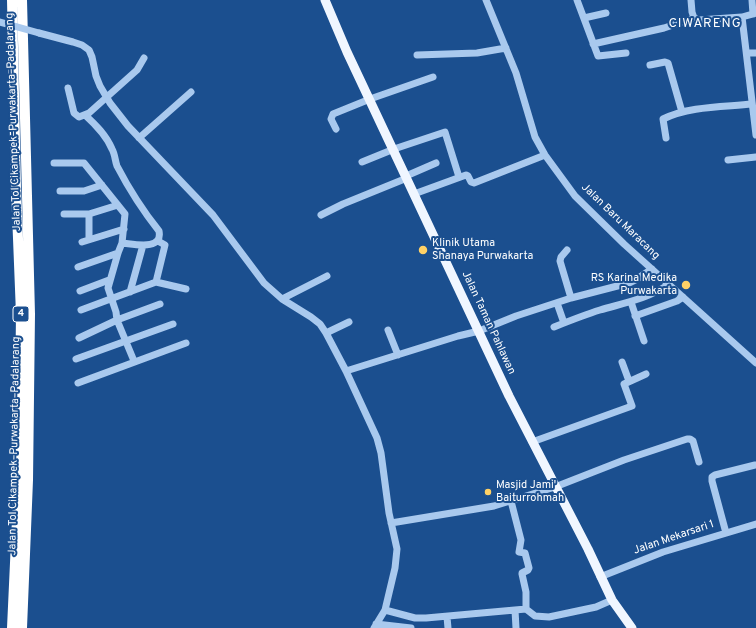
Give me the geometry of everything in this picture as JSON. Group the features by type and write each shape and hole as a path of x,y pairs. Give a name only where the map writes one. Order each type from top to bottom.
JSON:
{"highway":[{"name":"Jalan Tol Cikampek–Purwakarta–Padalarang","path":"12,0 16,188 21,314 19,476 12,628"},
{"name":"Jalan Tol Cikampek–Purwakarta–Padalarang","path":"22,0 30,322 28,480 22,628"}],"main road":[{"name":"Jalan Taman Pahlawan","path":"325,0 347,52 532,442 588,549 612,600 632,628"}],"street":[{"name":"Jalan Baru Maracang","path":"486,0 516,73 535,137 545,154 575,196 612,233 756,363"},
{"path":"578,0 593,44 599,56 626,53"},
{"path":"692,0 692,12 694,18"},
{"path":"593,44 664,28 694,18 699,20 742,17 755,13 752,0"},
{"path":"584,18 606,13"},
{"path":"742,17 753,87 752,104 756,134"},
{"path":"0,22 73,42 82,45 89,50 96,76 106,96 116,111 139,138 207,208 260,278 282,298 320,324 346,371 377,438 381,453 397,560 384,610 375,626 411,628"},
{"path":"417,55 477,53 506,48"},
{"path":"747,53 756,53"},
{"path":"68,88 74,113 79,117 85,115 138,70 144,58"},
{"path":"650,65 665,62 668,63 682,112"},
{"path":"336,129 331,119 333,114 370,99 433,77"},
{"path":"139,138 191,92"},
{"path":"666,138 663,119 674,114 752,104"},
{"path":"85,115 99,128 113,149 116,164 135,197 159,231 160,236 155,244 143,245 122,243"},
{"path":"362,162 394,149 445,132 459,177"},
{"path":"414,194 468,175 471,182 474,183 545,154"},
{"path":"728,160 756,157"},
{"path":"54,163 84,163 125,214 122,243 109,280 108,288 116,312 117,320 127,340 134,361"},
{"path":"321,215 436,163"},
{"path":"60,191 84,191 102,185"},
{"path":"64,214 89,214 118,205"},
{"path":"89,214 85,240 124,229"},
{"path":"156,282 165,245 158,241"},
{"path":"130,292 143,245"},
{"path":"567,250 561,257 560,261 571,298"},
{"path":"78,266 118,253"},
{"path":"346,371 468,333 479,331 516,316 571,298 629,283 652,269"},
{"path":"282,298 326,276"},
{"path":"80,291 109,280"},
{"path":"81,310 156,282 186,289"},
{"path":"554,328 602,310 630,302 658,291 668,284"},
{"path":"635,316 677,301 683,297"},
{"path":"630,302 644,341"},
{"path":"557,303 564,324"},
{"path":"78,338 117,320 160,304"},
{"path":"326,333 349,322"},
{"path":"76,359 173,324"},
{"path":"388,330 398,355"},
{"path":"78,383 186,343"},
{"path":"622,362 629,381"},
{"path":"532,442 632,406 624,385 629,381 646,374"},
{"path":"391,523 478,510 511,501 555,487 624,460 687,439 693,441 699,462"},
{"path":"726,533 712,477 755,465"},
{"path":"511,501 521,540 519,552 524,553 528,568 528,570 522,573 526,592 526,609"},
{"name":"Jalan Mekarsari 1","path":"600,577 663,552 756,524"},
{"path":"384,610 415,618 447,617 500,610 526,609 535,616 549,617 596,607 612,600"},
{"path":"515,610 516,628"},
{"path":"447,617 448,628"}],"place":[{"name":"Klinik Utama Shanaya Purwakarta","path":"423,250"},
{"name":"RS Karina Medika Purwakarta","path":"686,285"},
{"name":"Masjid Jami' Baiturrohmah","path":"488,492"}],"district":[{"name":"CIWARENG","path":"705,24"}]}
